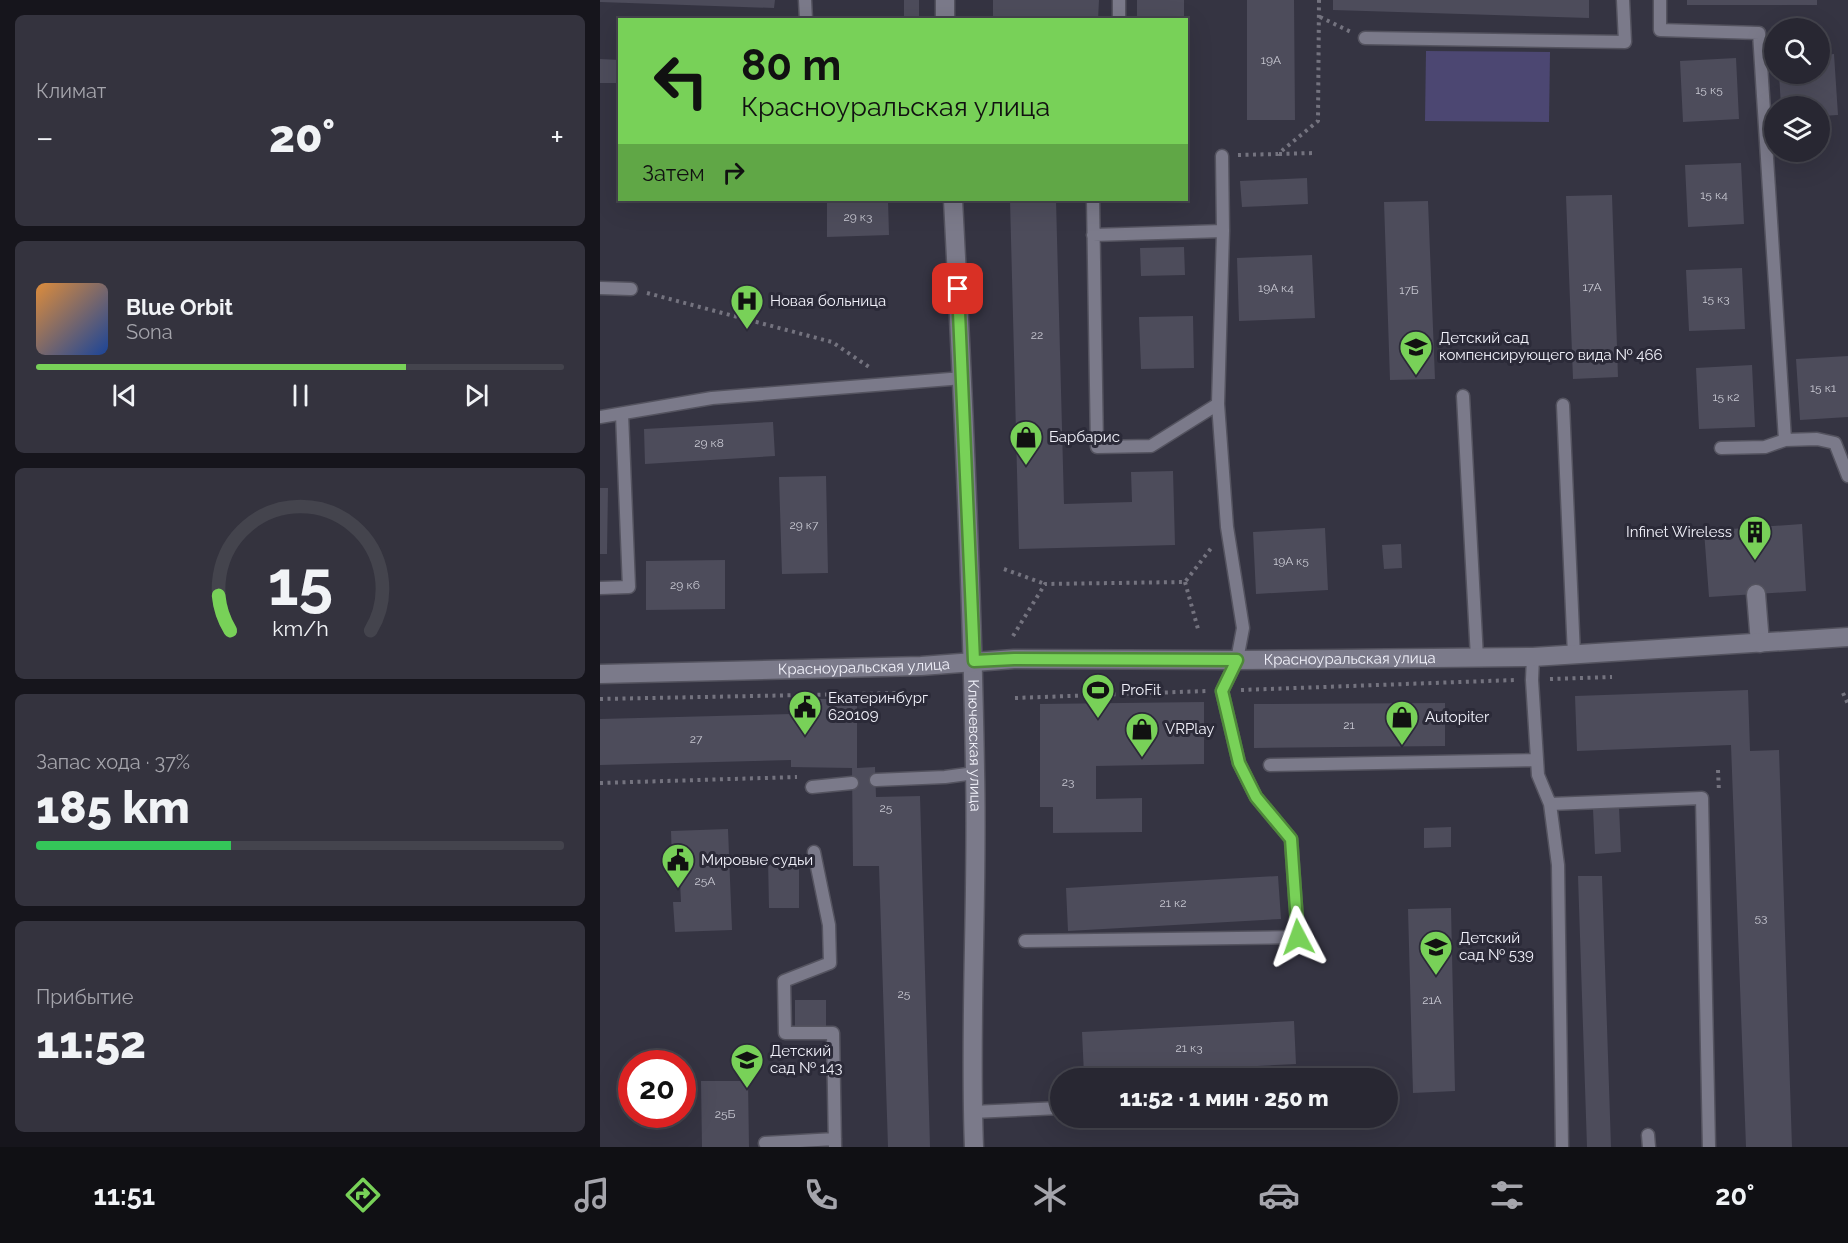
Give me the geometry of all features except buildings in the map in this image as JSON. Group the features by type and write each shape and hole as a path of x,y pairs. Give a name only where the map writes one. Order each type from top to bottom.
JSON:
{"street":[{"path":"945,0 945,18"},
{"name":"Ключевская улица","path":"953,201 963,378 974,661 972,1112 974,1147"},
{"path":"1756,594 1760,643"},
{"name":"Красноуральская улица","path":"600,674 921,666 1014,659 1237,660 1533,657 1848,637"}],"lane":[{"path":"805,0 806,18"},
{"path":"1119,0 1119,18"},
{"path":"1365,38 1624,42 1623,0"},
{"path":"1660,0 1660,30 1759,33 1785,440"},
{"path":"1025,941 1298,937 1291,839 1256,797 1239,763 1222,691 1237,660 1243,628 1227,527 1218,404 1223,231 1222,156"},
{"path":"1092,201 1097,447 1151,446 1218,404"},
{"path":"1093,235 1223,231"},
{"path":"600,288 631,289"},
{"path":"600,417 712,398 963,378"},
{"path":"1463,396 1477,658"},
{"path":"1563,405 1574,655"},
{"path":"600,588 629,587 622,414"},
{"path":"1721,448 1765,447 1785,440 1817,439 1835,443 1848,476"},
{"path":"1533,657 1532,680 1538,775 1550,804 1558,865 1562,1147"},
{"path":"1270,765 1537,760"},
{"path":"876,780 945,777 975,773"},
{"path":"812,787 852,783"},
{"path":"1550,804 1702,798 1709,1147"},
{"path":"765,1143 835,1143 833,1033 785,1033 784,981 830,963 829,925 814,852"},
{"path":"972,1112 1050,1108"}],"path":[{"path":"1278,154 1318,121 1319,0"},
{"path":"1319,17 1365,38"},
{"path":"1222,156 1314,153"},
{"path":"631,289 832,342 895,384"},
{"path":"1185,582 1227,527"},
{"path":"1004,569 1045,584 1185,582"},
{"path":"1185,582 1198,629"},
{"path":"1013,636 1045,584"},
{"path":"1015,698 1612,677"},
{"path":"600,699 908,693"},
{"path":"1843,693 1848,704"},
{"path":"600,783 804,776 812,787"}],"shaded area":[{"path":"1426,51 1550,52 1549,122 1425,121"}],"place":[{"name":"Новая больница","path":"747,330"},
{"name":"Детский сад компенсирующего вида № 466","path":"1416,376"},
{"name":"Барбарис","path":"1026,466"},
{"name":"Infinet Wireless","path":"1755,561"},
{"name":"ProFit","path":"1098,719"},
{"name":"Екатеринбург 620109","path":"805,736"},
{"name":"Autopiter","path":"1402,746"},
{"name":"VRPlay","path":"1142,758"},
{"name":"Мировые судьи","path":"678,889"},
{"name":"Детский сад № 539","path":"1436,976"},
{"name":"Детский сад № 143","path":"747,1089"}],"route":[{"path":"958,289 974,661 1014,659 1237,660 1222,691 1239,763 1256,797 1291,839 1298,937"}]}
